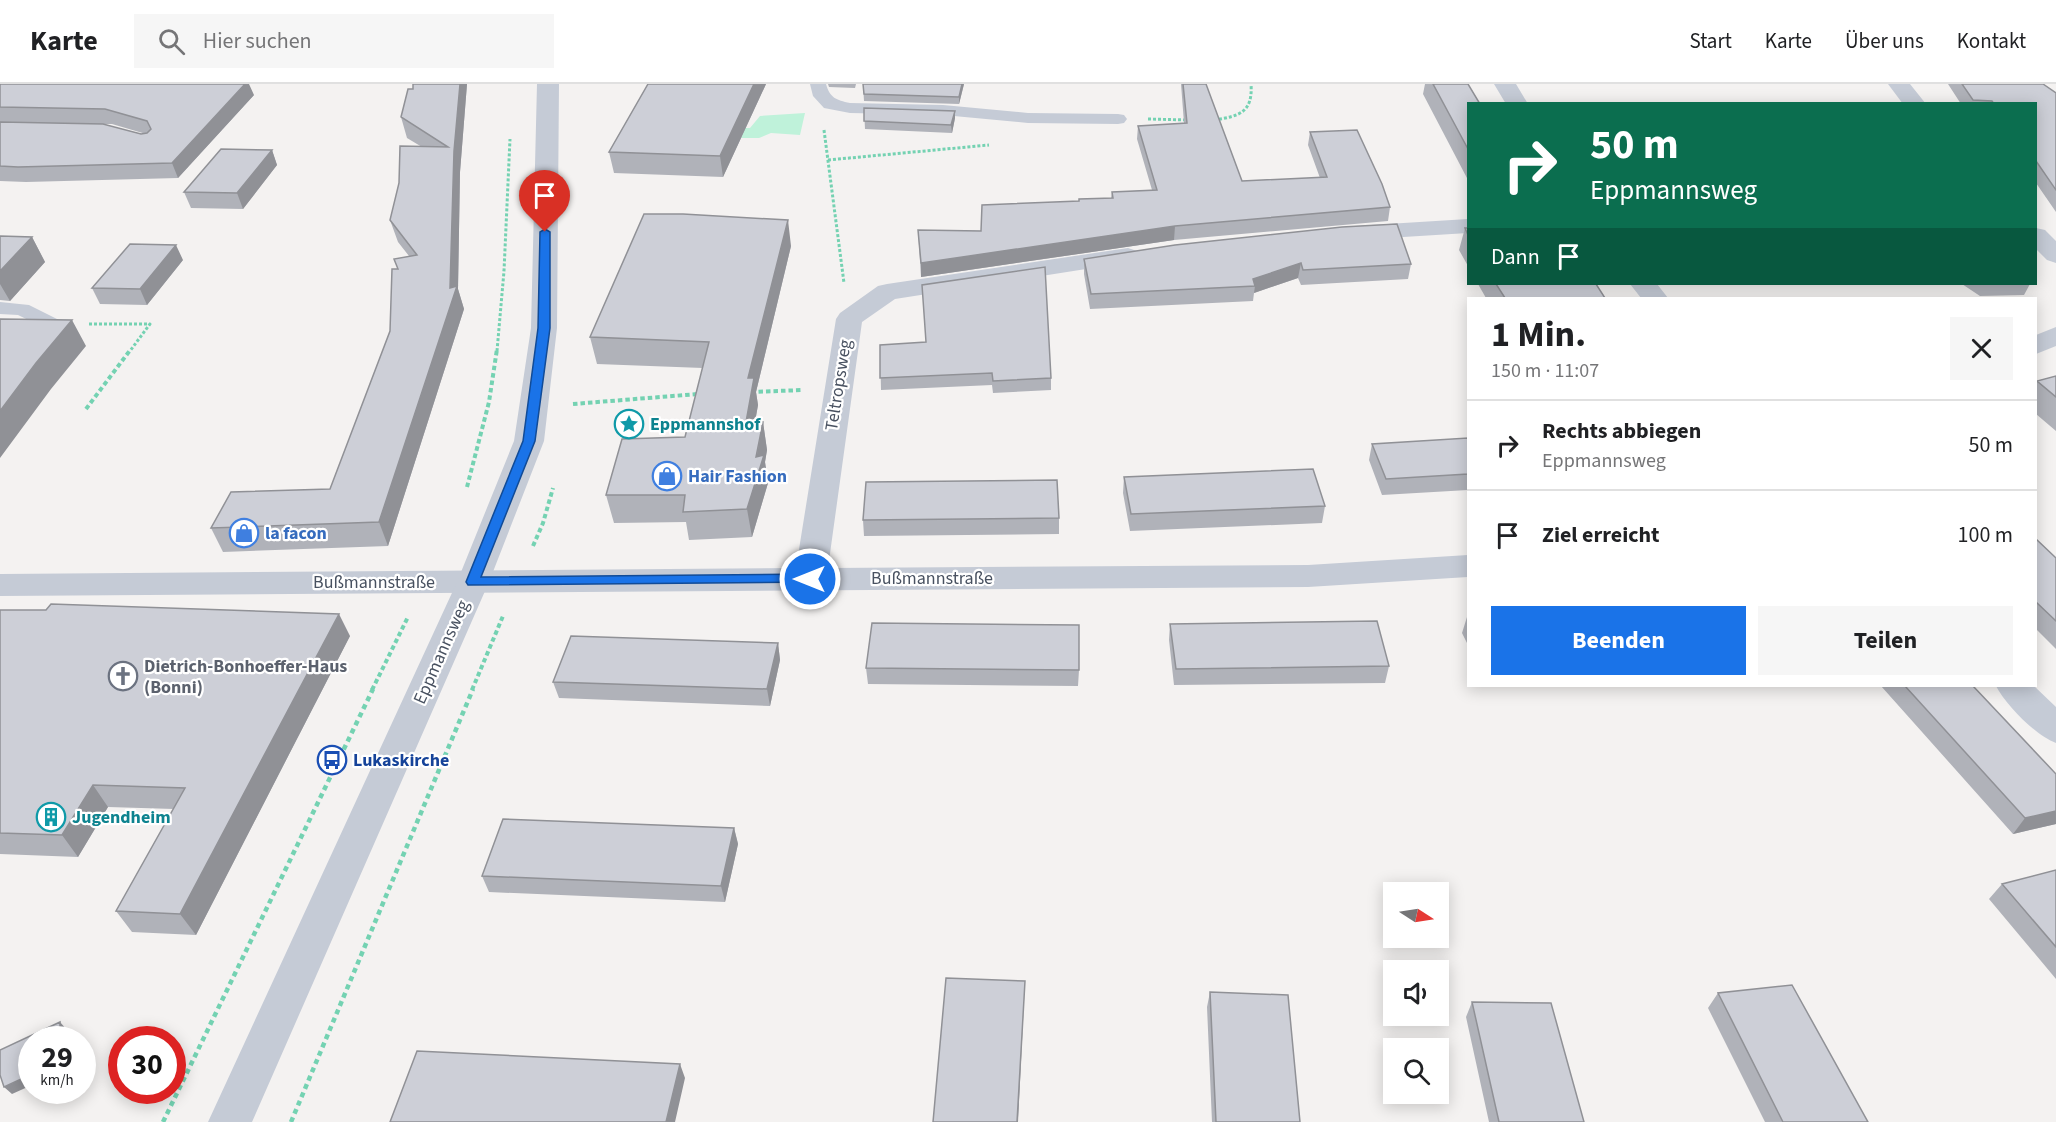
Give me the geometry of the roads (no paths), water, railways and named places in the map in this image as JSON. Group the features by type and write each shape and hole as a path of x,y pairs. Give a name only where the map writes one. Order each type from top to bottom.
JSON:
{"street":[{"name":"Eppmannsweg","path":"230,1122 473,582 529,441 544,328 548,84"},
{"path":"1504,84 1516,102"},
{"path":"1899,84 1913,102"},
{"path":"1327,235 1467,226"},
{"path":"2037,235 2056,255"},
{"name":"Teltropsweg","path":"810,579 849,320 886,292 1151,253"},
{"path":"1644,285 1654,297"},
{"path":"2037,345 2056,335"},
{"name":"Bußmannstraße","path":"0,585 1308,576 1467,566"},
{"path":"2014,687 2056,729"}],"lane":[{"path":"818,84 821,96 830,104 850,108 943,110 1028,118 1119,119"},
{"path":"0,308 22,309 56,326"}],"place":[{"name":"Eppmannshof","path":"629,424"},
{"name":"Hair Fashion","path":"667,476"},
{"name":"la facon","path":"244,533"},
{"name":"Dietrich-Bonhoeffer-Haus (Bonni)","path":"123,676"},
{"name":"Lukaskirche","path":"332,760"},
{"name":"Jugendheim","path":"51,817"}]}
